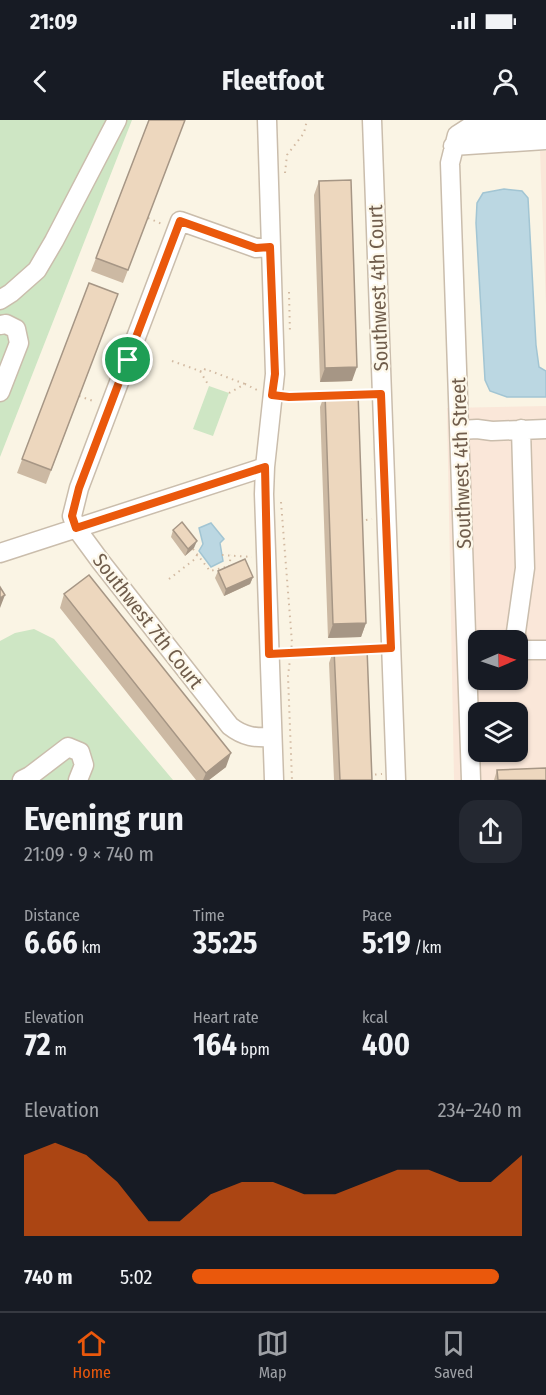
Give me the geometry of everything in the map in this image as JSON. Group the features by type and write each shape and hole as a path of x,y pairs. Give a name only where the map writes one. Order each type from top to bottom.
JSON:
{"street":[{"path":"0,300 37,270 117,120"},
{"path":"267,120 275,374 284,394 265,467 274,780"},
{"name":"Southwest 4th Court","path":"372,120 396,780"},
{"path":"546,123 468,128 457,135 453,146 546,140"},
{"name":"Southwest 4th Street","path":"453,146 450,163 460,430 471,630"},
{"path":"76,528 72,516 79,488 180,221 256,248 270,247"},
{"path":"0,325 6,324 16,329 19,343 0,392"},
{"path":"516,630 525,568 521,429"},
{"path":"460,430 546,429"},
{"path":"0,553 265,467"},
{"name":"Southwest 7th Court","path":"76,528 230,726 254,738 272,737"},
{"path":"528,650 546,650"},
{"name":"Southwest 4th Street","path":"471,780 472,690"},
{"path":"22,780 68,747 80,752 84,765 78,780"}],"path":[{"path":"285,175 287,155 304,133 307,120"},
{"path":"289,282 290,339"},
{"path":"172,361 204,372 206,369 255,390 284,394 325,395"},
{"path":"200,371 209,386"},
{"path":"229,393 245,384"},
{"path":"281,503 292,643 288,676 292,780"},
{"path":"193,549 198,552 210,571 230,566"},
{"path":"169,579 195,559 198,552"},
{"path":"229,572 231,555"},
{"path":"360,649 391,648"},
{"path":"269,654 337,650"}],"shaded area":[{"path":"540,151 546,151 546,305"},
{"path":"546,406 546,780 454,780 447,408"}],"green space":[{"path":"0,120 132,120 0,457"},
{"path":"209,386 229,393 213,436 193,429"},
{"path":"34,629 54,639 173,780 0,780 0,641 15,633"}],"water":[{"path":"504,189 522,191 528,198 536,345 539,367 546,371 546,397 507,397 490,391 485,380 476,223 477,203 483,193"},
{"path":"211,523 224,539 220,543 223,561 211,567 199,551 203,544 199,528"}],"building":[{"path":"149,120 185,120 128,270 96,258"},
{"path":"351,180 357,367 325,368 319,181"},
{"path":"89,283 118,294 51,470 22,459"},
{"path":"358,392 366,623 333,624 325,393"},
{"path":"182,522 197,541 188,549 173,530"},
{"path":"245,559 253,577 226,589 218,571"},
{"path":"89,575 231,753 206,773 64,594"},
{"path":"0,587 5,595 0,598"},
{"path":"367,648 372,780 340,780 334,649"},
{"path":"546,768 546,780 498,780 497,770"}],"route":[{"path":"180,221 256,248 270,247 275,374 272,395 289,397 381,394 391,648 269,654 265,467 76,528 72,516 79,488 128,360 180,221"}]}
